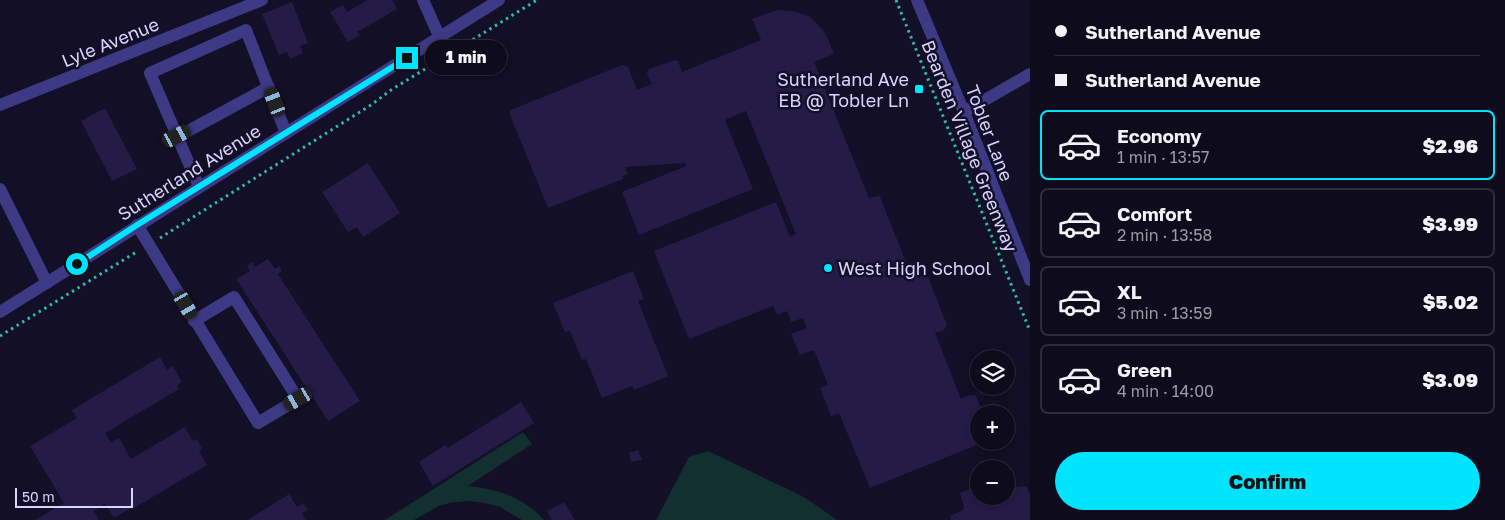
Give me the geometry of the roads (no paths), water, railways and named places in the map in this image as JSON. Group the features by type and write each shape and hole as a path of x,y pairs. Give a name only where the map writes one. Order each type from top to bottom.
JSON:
{"street":[{"name":"Lyle Avenue","path":"0,104 262,0"},
{"path":"423,0 440,38"},
{"name":"Sutherland Avenue","path":"0,312 499,0"},
{"name":"Tobler Lane","path":"917,0 964,112 1030,280"},
{"path":"238,10 286,133"},
{"path":"199,187 150,72 246,30"},
{"path":"964,112 1030,74"},
{"path":"177,136 269,87"},
{"path":"0,189 48,283"},
{"path":"137,225 194,321 258,423 298,399 234,298 194,321"}],"place":[{"name":"Sutherland Ave EB @ Tobler Ln","path":"919,89"},
{"name":"West High School","path":"828,268"}]}
